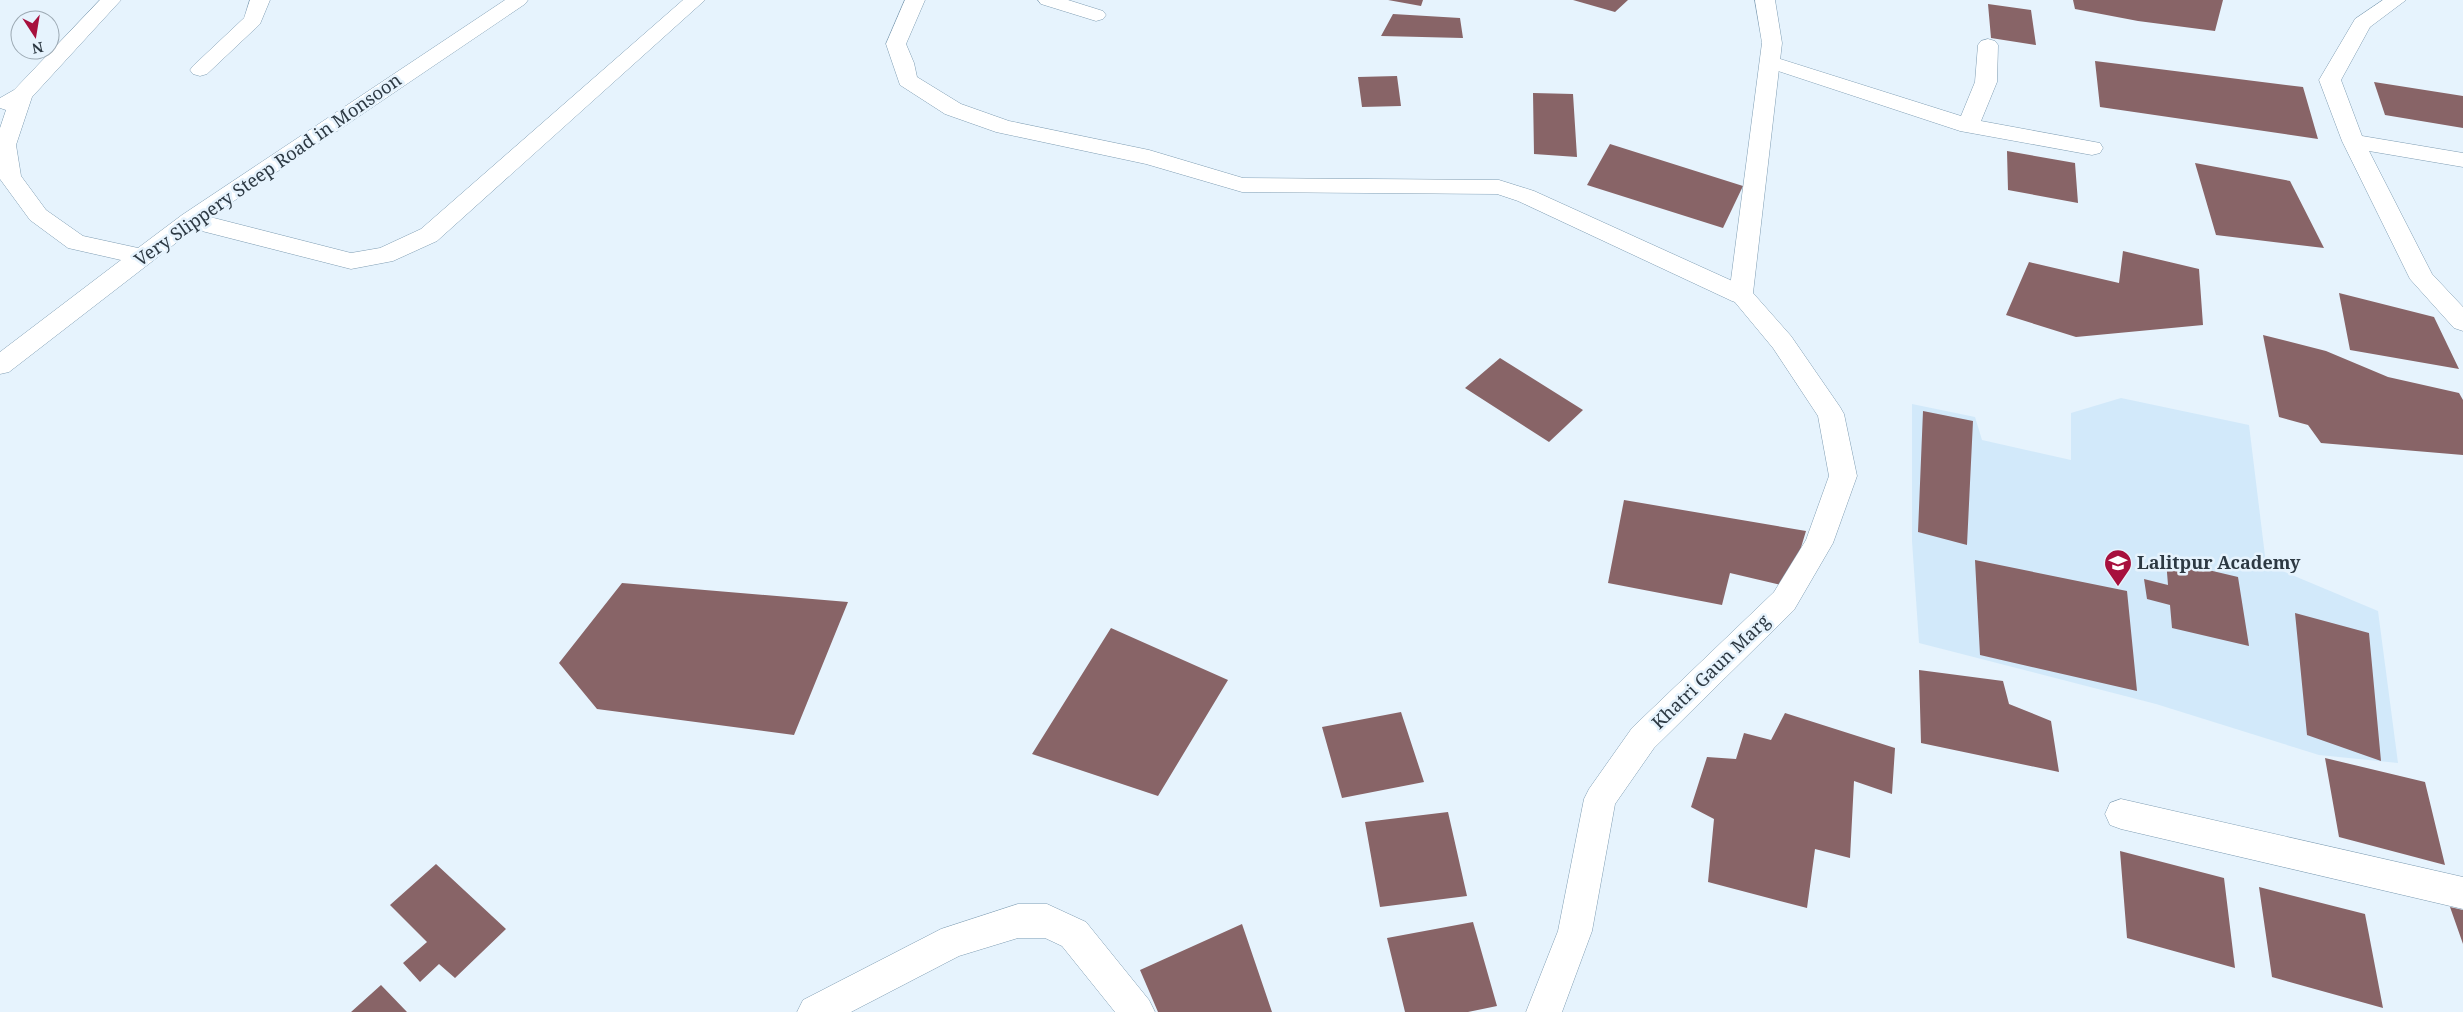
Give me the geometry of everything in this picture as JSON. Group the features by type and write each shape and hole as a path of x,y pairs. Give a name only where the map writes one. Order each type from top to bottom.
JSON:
{"street":[{"path":"0,106 22,95 111,0"},
{"path":"200,70 253,20 260,0"},
{"name":"Very Slippery Steep Road in Monsoon","path":"0,365 190,220 518,0"},
{"path":"190,220 352,261 385,255 429,236 695,0"},
{"path":"910,0 896,44 904,63 907,80 953,109 1004,127 1149,157 1242,185 1499,187 1526,196 1741,295 1772,43 1765,0"},
{"path":"1048,0 1096,15"},
{"path":"2396,0 2362,23 2330,80 2353,141 2422,279 2463,322"},
{"path":"1968,126 1986,82 1988,45"},
{"path":"1770,62 1968,126 2092,148"},
{"path":"22,95 4,146 10,177 38,215 76,242 142,257"},
{"path":"2353,141 2463,160"},
{"name":"Khatri Gaun Marg","path":"1544,1012 1575,931 1600,799 1643,738 1700,685 1784,601 1818,543 1843,476 1830,414 1782,342 1741,295"},
{"path":"2121,814 2463,892"},
{"path":"815,1012 953,942 1018,921 1047,921 1074,934 1137,1012"}],"shaded area":[{"name":"Lalitpur Academy","path":"2121,398 2249,425 2266,564 2378,611 2398,763 2319,755 2156,704 1919,643 1912,541 1912,404 1975,417 1982,440 2071,460 2071,413"}],"building":[{"path":"1388,0 1423,0 1421,6"},
{"path":"1573,0 1628,0 1615,12"},
{"path":"2073,0 2223,0 2215,31 2138,21 2075,9"},
{"path":"1988,4 2031,10 2036,45 1991,38"},
{"path":"1393,14 1460,18 1463,38 1381,36"},
{"path":"2095,61 2303,87 2318,139 2100,107"},
{"path":"1397,76 1401,106 1362,107 1358,77"},
{"path":"2374,82 2463,96 2463,128 2385,115"},
{"path":"1533,93 1573,94 1577,157 1534,154"},
{"path":"1610,144 1743,186 1723,228 1587,185"},
{"path":"2007,151 2075,163 2078,203 2008,190"},
{"path":"2195,163 2290,181 2324,248 2216,235"},
{"path":"2123,251 2199,269 2203,325 2076,337 2006,315 2029,262 2119,283"},
{"path":"2339,293 2434,317 2459,369 2350,350"},
{"path":"2263,335 2326,351 2388,377 2459,393 2463,400 2463,455 2321,443 2308,425 2279,417"},
{"path":"1500,358 1583,410 1549,442 1465,388"},
{"path":"1923,411 1973,421 1967,545 1918,532"},
{"path":"1624,500 1806,531 1789,587 1730,573 1722,605 1608,583"},
{"path":"1975,560 2127,591 2137,691 1980,655"},
{"path":"2166,560 2238,577 2249,646 2172,628 2170,605 2147,599 2144,579 2168,585"},
{"path":"622,583 848,602 794,735 597,709 559,663"},
{"path":"2295,613 2369,633 2381,761 2307,735"},
{"path":"1111,628 1228,680 1158,796 1032,754"},
{"path":"1919,670 2003,681 2009,704 2051,721 2059,772 1921,743"},
{"path":"1401,712 1424,782 1342,798 1322,727"},
{"path":"1785,713 1895,748 1892,794 1854,781 1850,858 1815,849 1807,908 1708,882 1714,819 1691,807 1707,757 1736,759 1744,733 1771,740"},
{"path":"2325,758 2425,782 2445,865 2339,837"},
{"path":"1448,812 1467,896 1380,907 1365,822"},
{"path":"2120,851 2224,878 2235,968 2127,938"},
{"path":"436,864 506,929 455,978 439,964 420,982 403,963 427,942 390,905"},
{"path":"2259,887 2365,914 2383,1008 2272,977"},
{"path":"2450,907 2463,910 2463,944"},
{"path":"1473,922 1497,1006 1468,1012 1405,1012 1387,938"},
{"path":"1242,924 1272,1012 1158,1012 1140,970"},
{"path":"381,985 407,1012 351,1012"}],"place":[{"name":"Lalitpur Academy","path":"2118,587"}]}
